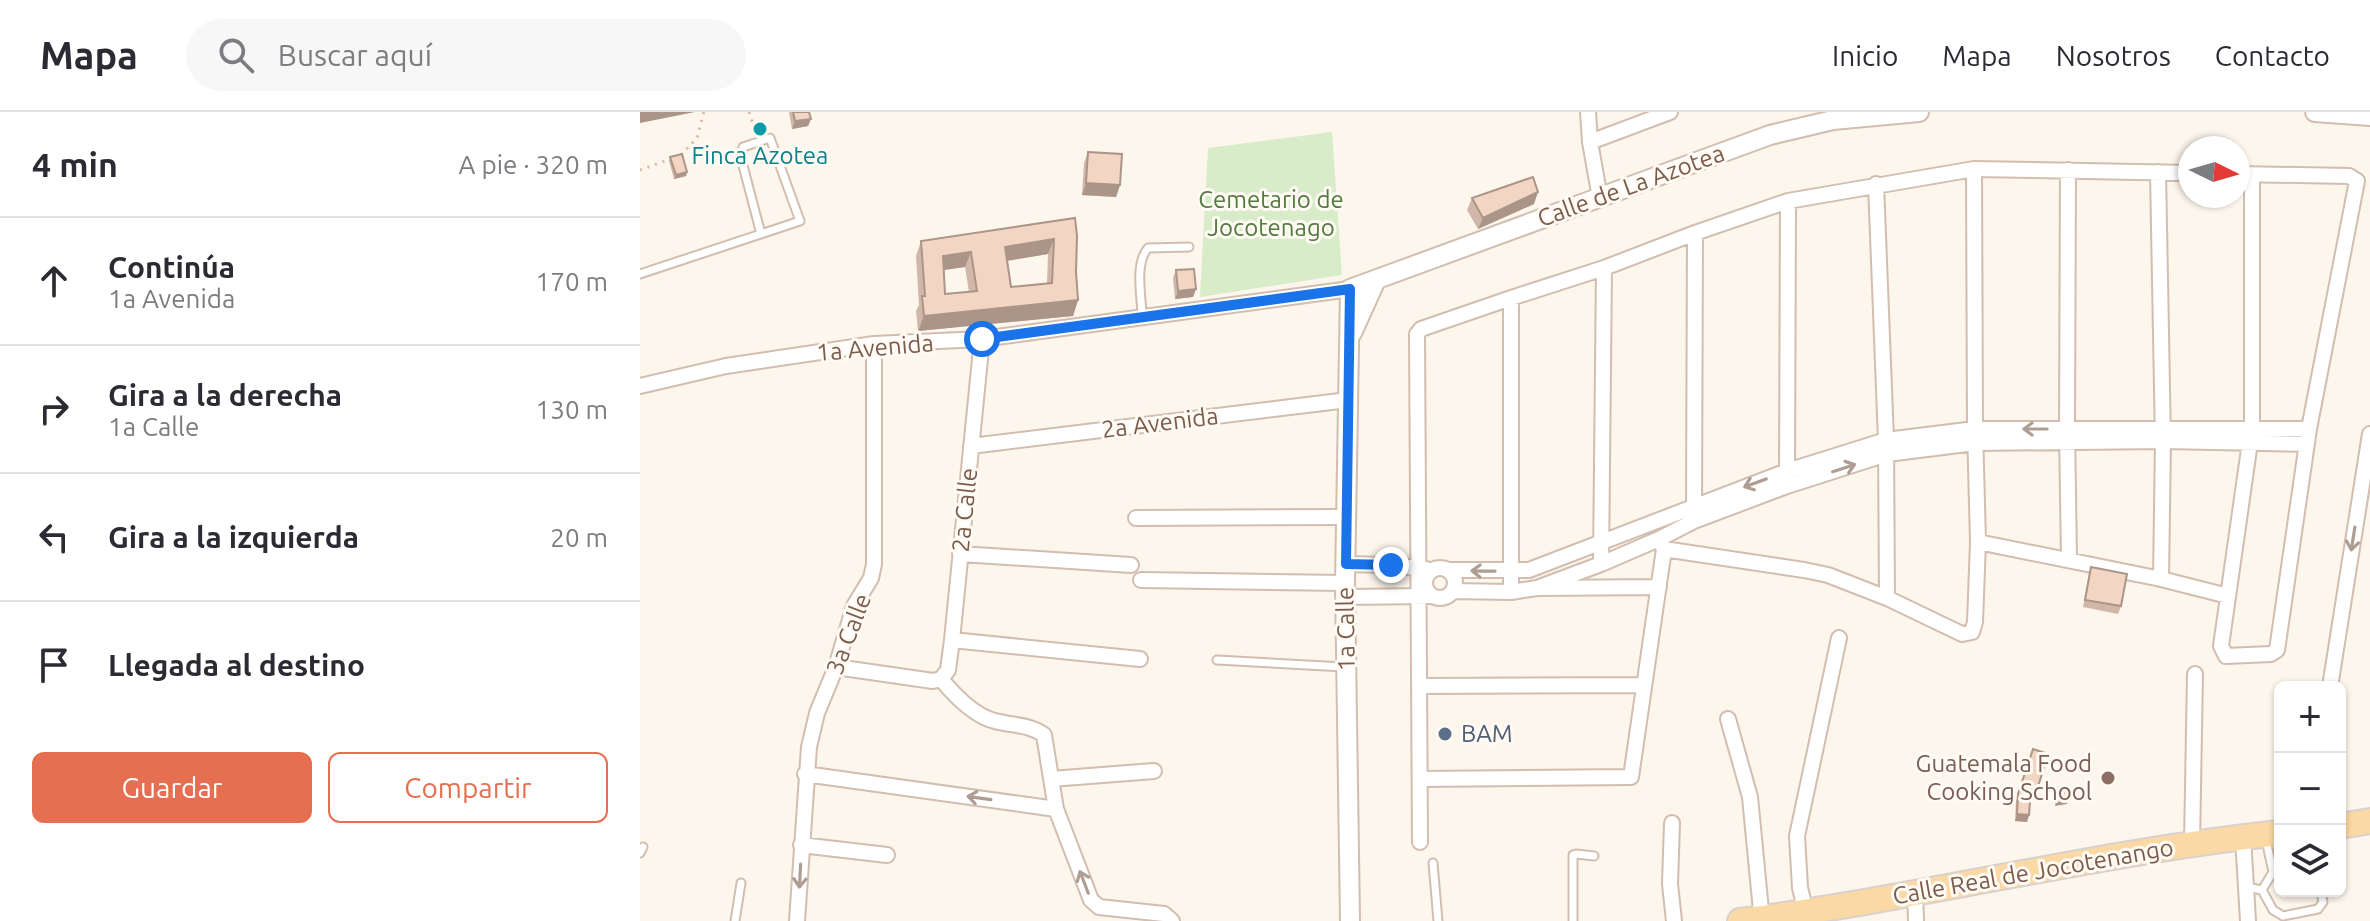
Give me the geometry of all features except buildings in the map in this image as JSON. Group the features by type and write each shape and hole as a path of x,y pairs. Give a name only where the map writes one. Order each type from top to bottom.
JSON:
{"main road":[{"path":"2346,825 2370,821"},
{"name":"Calle Real de Jocotenango","path":"1755,920 2192,844 2263,835"}],"street":[{"path":"1588,112 1600,198"},
{"path":"1590,142 1670,112"},
{"name":"Calle de La Azotea","path":"1350,289 1770,135 1833,120 1919,112"},
{"path":"2315,112 2370,116"},
{"path":"1662,544 1828,575 1887,598 1962,634 1972,632 1978,542 1974,169"},
{"path":"1420,842 1419,686 1426,596 1417,334 1421,329 1604,268 1788,201 1974,169 2178,173"},
{"path":"2068,170 2069,559"},
{"path":"2158,172 2161,579"},
{"path":"2246,208 2252,435 2221,646 2226,656 2275,653 2277,650 2308,437 2357,181 2349,176 2250,175"},
{"path":"1876,184 1887,447 1887,598"},
{"path":"1787,479 1788,201"},
{"path":"1537,588 1662,544 1694,513 1695,233"},
{"path":"1601,564 1604,268"},
{"path":"1349,339 1376,280"},
{"name":"1a Avenida","path":"640,386 726,366 874,344 982,339 1350,289"},
{"name":"1a Calle","path":"1350,289 1346,517 1350,921"},
{"path":"1511,298 1511,592"},
{"name":"2a Calle","path":"941,679 948,670 952,640 982,339"},
{"name":"3a Calle","path":"797,921 809,747 817,713 836,667 854,606 871,578 874,564 874,344"},
{"name":"2a Avenida","path":"971,446 1348,400"},
{"path":"2331,681 2370,434"},
{"path":"1346,564 1440,567 1449,570 1529,570 1601,542 1887,447 1975,436 2308,437"},
{"path":"1136,518 1346,517"},
{"path":"1978,542 2069,559 2228,596"},
{"path":"1420,779 1631,777 1659,587 1662,544"},
{"path":"960,554 1131,565"},
{"path":"1449,570 1455,582 1453,591"},
{"path":"1141,580 1442,598 1453,591 1659,587"},
{"path":"1806,912 1800,888 1797,836 1839,638"},
{"path":"952,640 1140,659"},
{"path":"836,667 933,681 941,679 954,695 992,721 1024,725 1044,735 1056,809 1091,900 1099,907 1164,914 1172,921"},
{"path":"2192,844 2195,674"},
{"path":"1419,686 1644,685"},
{"path":"1728,719 1750,797 1755,920"},
{"path":"1051,779 1154,771"},
{"path":"805,774 1056,809"},
{"path":"1672,823 1670,884 1674,921"},
{"path":"2248,921 2246,887 2263,835"},
{"path":"801,845 887,855"},
{"path":"1915,892 1916,921"}],"lane":[{"path":"640,274 761,234 800,221 772,139 766,137 743,147 741,154 761,234"},
{"path":"1142,317 1141,264 1144,253 1148,248 1189,247"},
{"path":"1217,660 1347,667"},
{"path":"2263,835 2274,865"},
{"path":"1573,921 1573,855 1594,856"},
{"path":"1433,863 1438,921"},
{"path":"2262,890 2274,874"},
{"path":"735,921 741,883"},
{"path":"2246,887 2262,890"},
{"path":"2262,890 2273,910 2283,916 2318,909 2323,902 2322,897"}],"path":[{"path":"640,170 683,154 697,138 704,112"},
{"path":"749,112 758,141"}],"green space":[{"name":"Cemetario de Jocotenago","path":"1332,132 1342,275 1200,297 1208,148"}],"place":[{"name":"Finca Azotea","path":"760,129"},
{"name":"BAM","path":"1445,734"},
{"name":"Guatemala Food Cooking School","path":"2108,778"}],"route":[{"path":"982,339 1350,289 1346,564 1391,565"}]}
